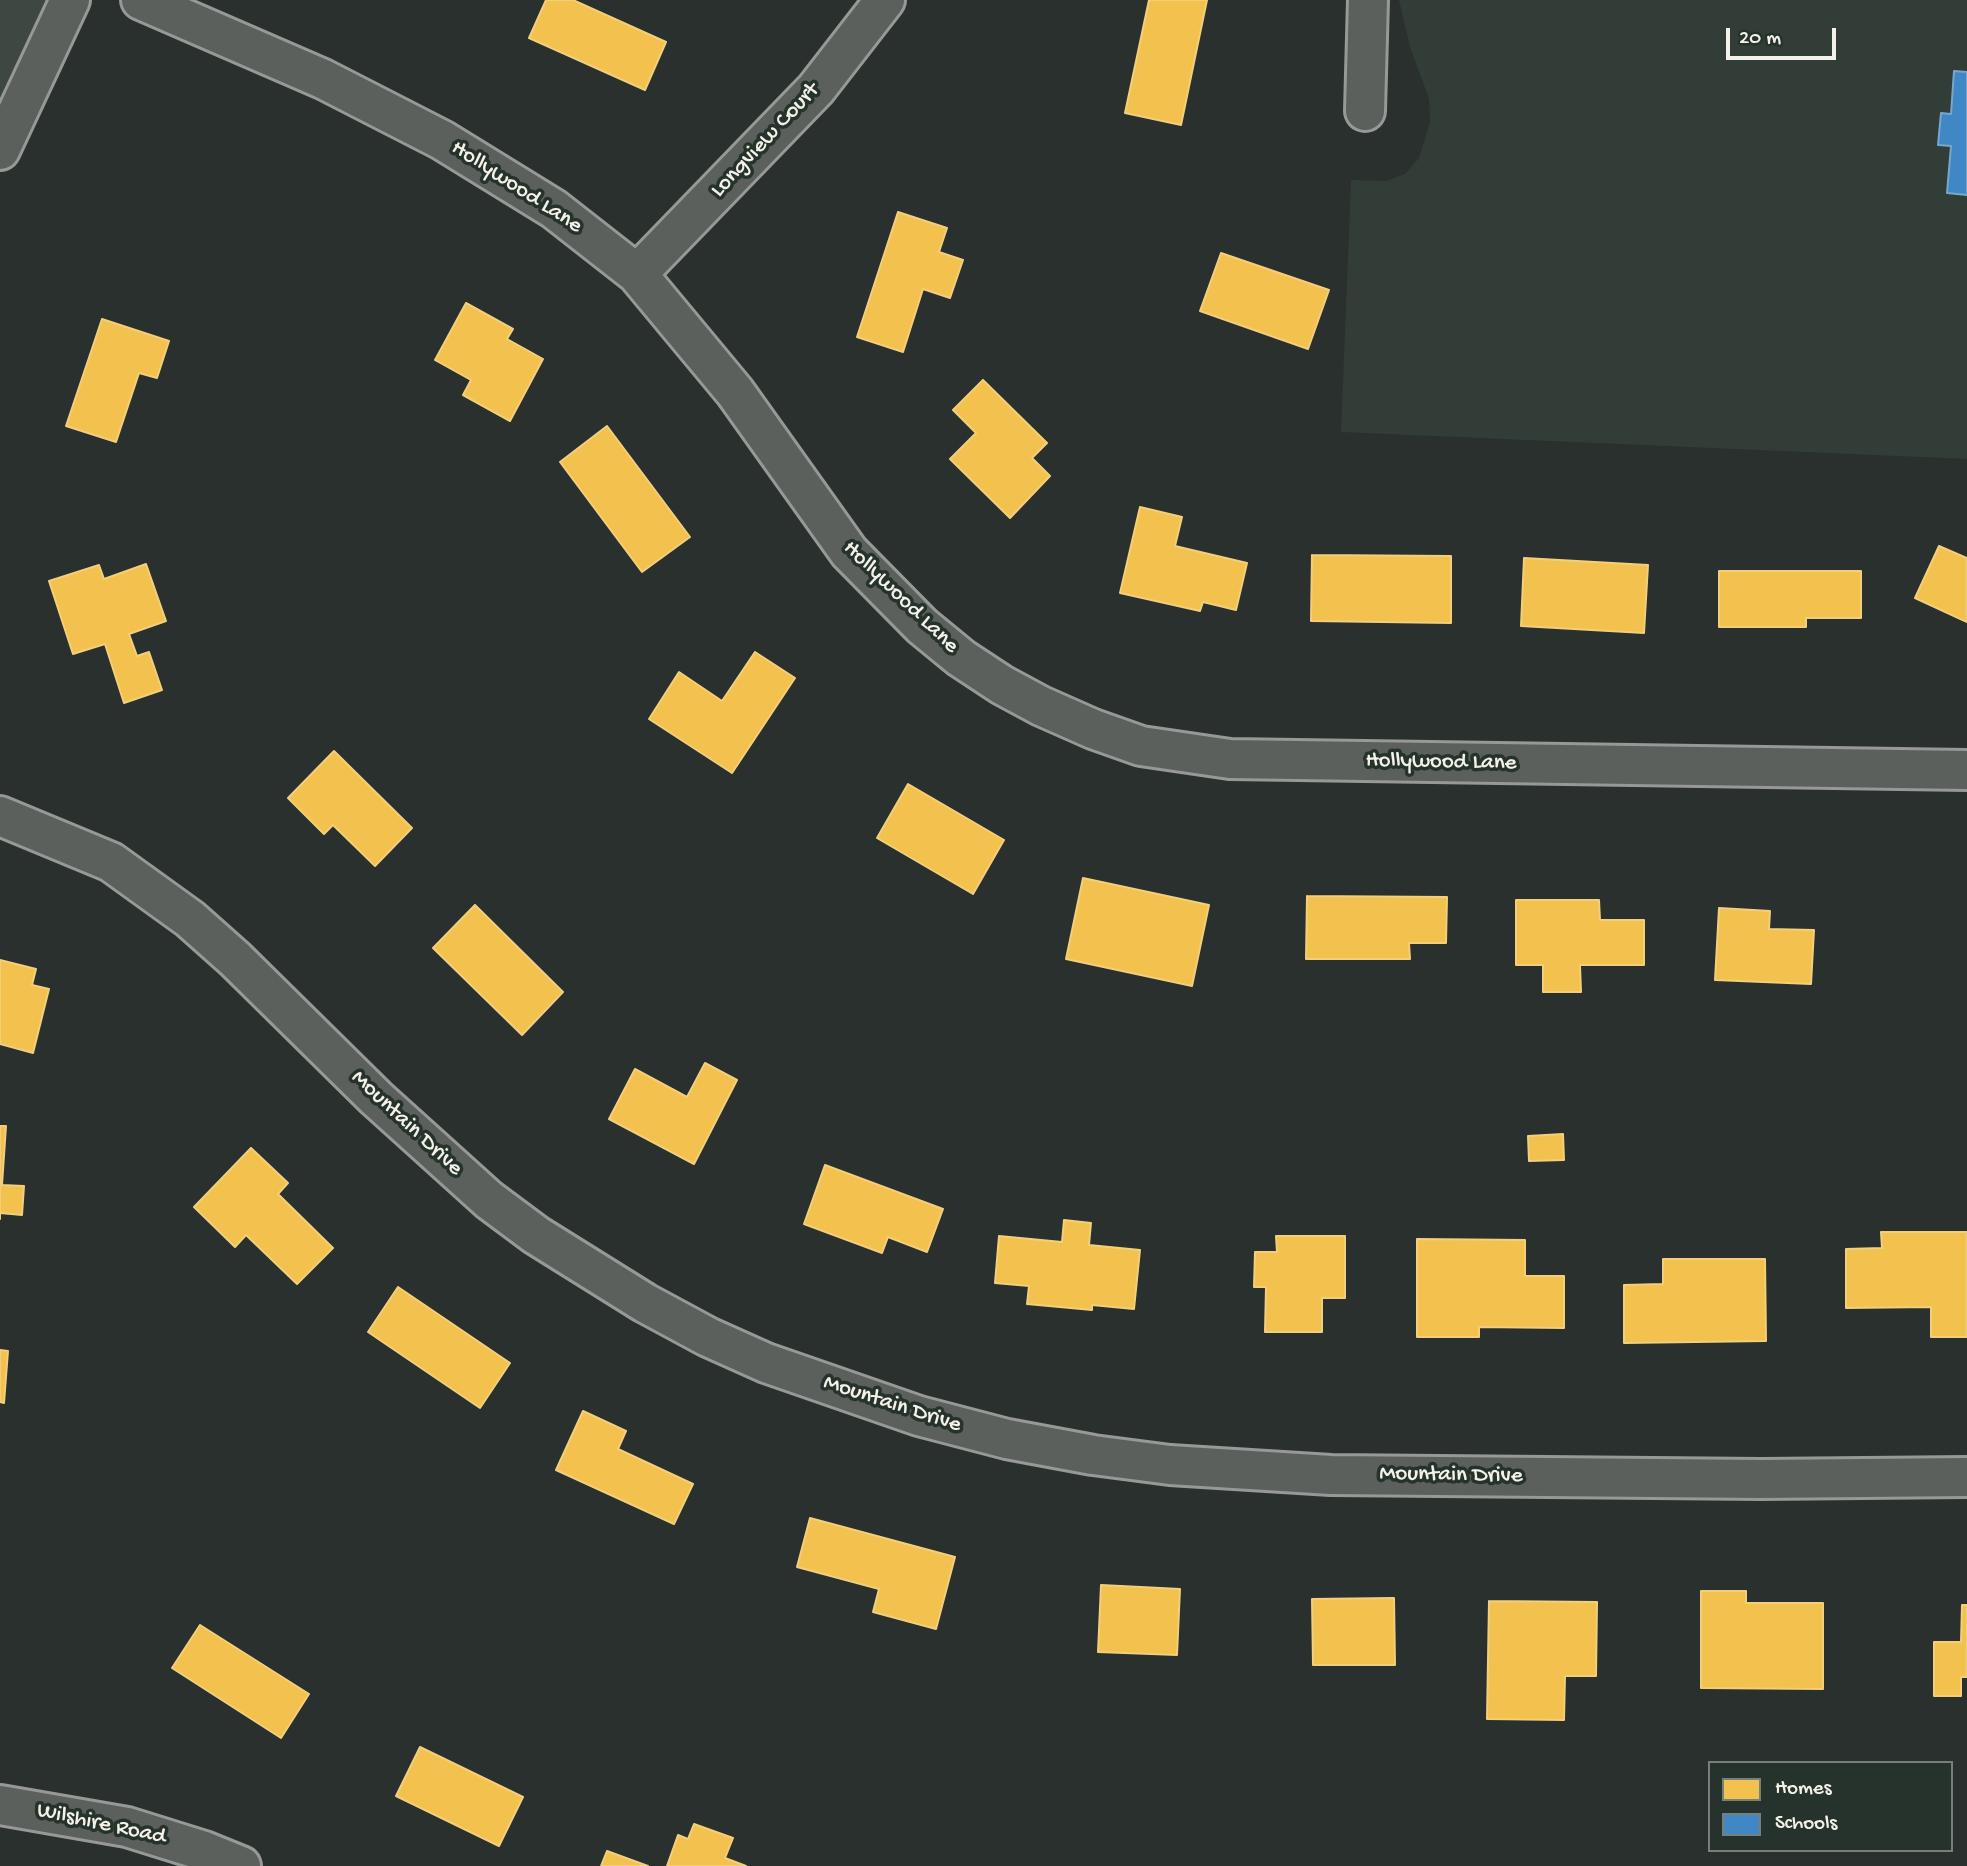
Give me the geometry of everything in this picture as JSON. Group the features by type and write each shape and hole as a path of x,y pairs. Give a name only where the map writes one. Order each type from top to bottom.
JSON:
{"street":[{"path":"0,150 70,0"},
{"name":"Hollywood Lane","path":"141,0 323,79 442,140 554,209 637,274 735,392 849,552 922,626 961,658 1002,685 1093,729 1141,746 1230,759 1967,770"},
{"name":"Longview Court","path":"637,274 816,89 885,0"},
{"path":"1365,111 1368,0"},
{"name":"Mountain Drive","path":"0,816 111,862 179,911 235,959 386,1107 489,1200 536,1235 645,1303 708,1337 766,1363 919,1416 1007,1439 1093,1455 1170,1465 1317,1474 1761,1479 1967,1476"},
{"name":"Wilshire Road","path":"0,1805 127,1827 204,1851 241,1866"}],"shaded area":[{"path":"0,0 50,0 0,112"},
{"path":"1399,0 1967,0 1967,459 1341,432 1351,180 1386,181 1405,174 1419,158 1430,122 1429,99 1410,47"}],"building: Homes":[{"path":"546,0 573,0 666,42 645,90 529,38"},
{"path":"1149,0 1207,0 1181,125 1125,113"},
{"path":"898,212 947,228 939,252 963,260 950,298 923,289 903,352 857,337"},
{"path":"1221,253 1329,290 1308,349 1200,311"},
{"path":"466,303 513,329 507,339 543,359 510,421 463,395 471,380 435,360"},
{"path":"102,319 169,341 157,378 139,373 116,442 66,426"},
{"path":"983,380 1047,443 1032,458 1050,476 1010,518 950,459 976,433 953,410"},
{"path":"607,426 690,537 642,572 560,462"},
{"path":"1140,507 1182,517 1175,546 1247,563 1236,610 1203,602 1200,611 1120,593"},
{"path":"1939,546 1967,558 1967,622 1915,598"},
{"path":"1312,555 1451,556 1451,623 1311,621"},
{"path":"1524,558 1648,565 1644,633 1521,626"},
{"path":"146,564 166,621 129,634 137,656 149,652 162,690 124,703 105,644 73,654 49,581 99,565 104,579"},
{"path":"1719,571 1861,571 1861,618 1806,618 1806,627 1719,627"},
{"path":"755,652 795,678 732,773 649,719 679,672 722,701"},
{"path":"334,751 412,828 375,866 333,825 324,834 288,798"},
{"path":"908,784 1004,840 973,894 877,838"},
{"path":"1083,878 1209,905 1192,986 1066,959"},
{"path":"1307,896 1447,897 1446,943 1409,943 1410,959 1306,959"},
{"path":"1516,900 1599,900 1600,920 1644,920 1644,965 1580,965 1581,992 1543,992 1543,965 1516,965"},
{"path":"475,905 563,992 522,1035 433,948"},
{"path":"1719,908 1770,911 1769,929 1814,930 1811,984 1715,980"},
{"path":"0,960 36,969 32,985 49,989 33,1053 0,1044"},
{"path":"705,1063 737,1080 694,1164 609,1119 635,1069 687,1097"},
{"path":"0,1126 6,1126 2,1185 24,1186 22,1215 0,1213"},
{"path":"1563,1134 1564,1160 1529,1161 1528,1136"},
{"path":"251,1148 288,1183 278,1194 333,1248 297,1284 246,1235 235,1247 194,1207"},
{"path":"825,1165 943,1209 927,1252 888,1237 882,1253 804,1224"},
{"path":"1064,1220 1091,1223 1089,1245 1140,1250 1134,1309 1092,1305 1092,1310 1027,1304 1029,1286 995,1283 999,1236 1062,1242"},
{"path":"1881,1232 1967,1232 1967,1337 1931,1337 1931,1307 1846,1308 1846,1249 1882,1248"},
{"path":"1276,1236 1345,1236 1345,1298 1322,1298 1322,1332 1265,1332 1266,1287 1254,1287 1255,1252 1277,1252"},
{"path":"1417,1239 1525,1240 1525,1276 1564,1276 1564,1328 1479,1327 1479,1337 1417,1337"},
{"path":"1663,1259 1765,1259 1766,1341 1624,1343 1624,1285 1663,1284"},
{"path":"398,1287 510,1363 480,1408 368,1332"},
{"path":"0,1350 8,1351 4,1403 0,1402"},
{"path":"583,1411 626,1431 618,1449 693,1484 674,1524 556,1470"},
{"path":"810,1518 955,1557 936,1629 873,1612 879,1589 797,1567"},
{"path":"1101,1585 1180,1589 1177,1655 1098,1652"},
{"path":"1701,1591 1746,1591 1746,1603 1823,1603 1823,1689 1701,1688"},
{"path":"1394,1598 1395,1665 1313,1665 1312,1599"},
{"path":"1489,1601 1597,1602 1596,1676 1565,1676 1564,1720 1487,1719"},
{"path":"1962,1605 1967,1605 1967,1677 1961,1677 1961,1696 1934,1696 1934,1642 1961,1642"},
{"path":"200,1625 309,1694 281,1738 172,1668"},
{"path":"420,1747 523,1797 499,1846 396,1796"},
{"path":"694,1824 733,1838 725,1858 746,1866 667,1866 678,1835 688,1839"},
{"path":"607,1851 648,1866 601,1866"}],"building: Schools":[{"path":"1954,71 1967,72 1967,195 1947,193 1951,146 1938,145 1941,113 1951,114"}]}
